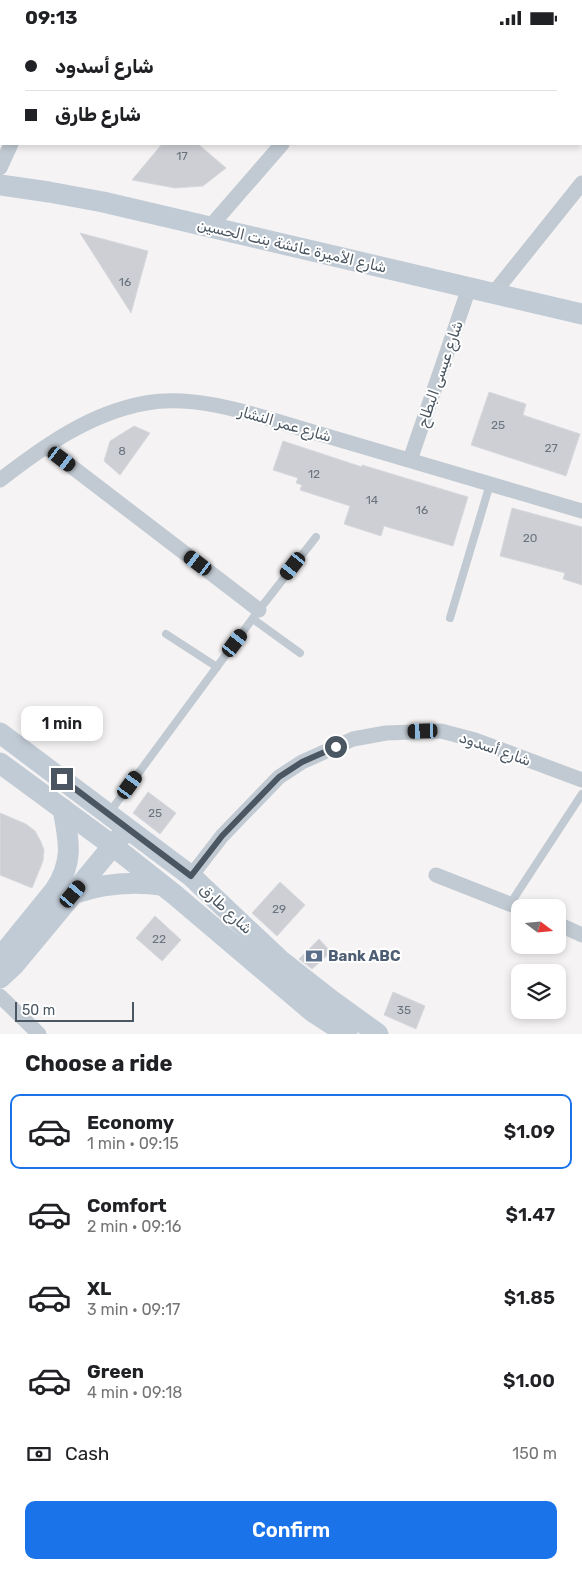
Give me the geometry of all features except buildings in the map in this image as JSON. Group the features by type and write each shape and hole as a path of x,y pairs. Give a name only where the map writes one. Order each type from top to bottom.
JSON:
{"street":[{"path":"0,168 11,145"},
{"path":"209,228 281,145"},
{"path":"494,294 582,183"},
{"name":"شارع الأميرة عائشة بنت الحسين","path":"0,185 103,202 582,314"},
{"name":"شارع عيسى البطاح","path":"410,459 469,288"},
{"name":"شارع عمر النشار","path":"0,480 77,427 111,411 147,403 184,401 221,406 410,459 582,511"},
{"path":"46,447 256,614"},
{"name":"شارع أسدود","path":"191,876 222,836 279,777 302,762 353,739 386,733 441,731 475,740 582,780"},
{"name":"شارع طارق","path":"0,733 191,876 280,960 378,1034"},
{"name":"شارع طارق","path":"0,763 113,846 182,901 313,1012 347,1034"},
{"path":"0,961 7,949 62,881 69,858 63,809"},
{"path":"0,979 128,829"},
{"path":"436,875 511,904"},
{"path":"73,894 117,883 132,882 162,885"},
{"path":"566,928 582,935"},
{"path":"0,996 39,1034"}],"lane":[{"path":"450,618 490,484"},
{"path":"108,814 256,614 316,537"},
{"path":"256,614 300,653"},
{"path":"166,634 217,667"},
{"path":"519,899 582,794"}],"place":[{"name":"Bank ABC","path":"314,956"}],"route":[{"path":"62,779 191,876 222,836 279,777 302,762 336,747"}]}
